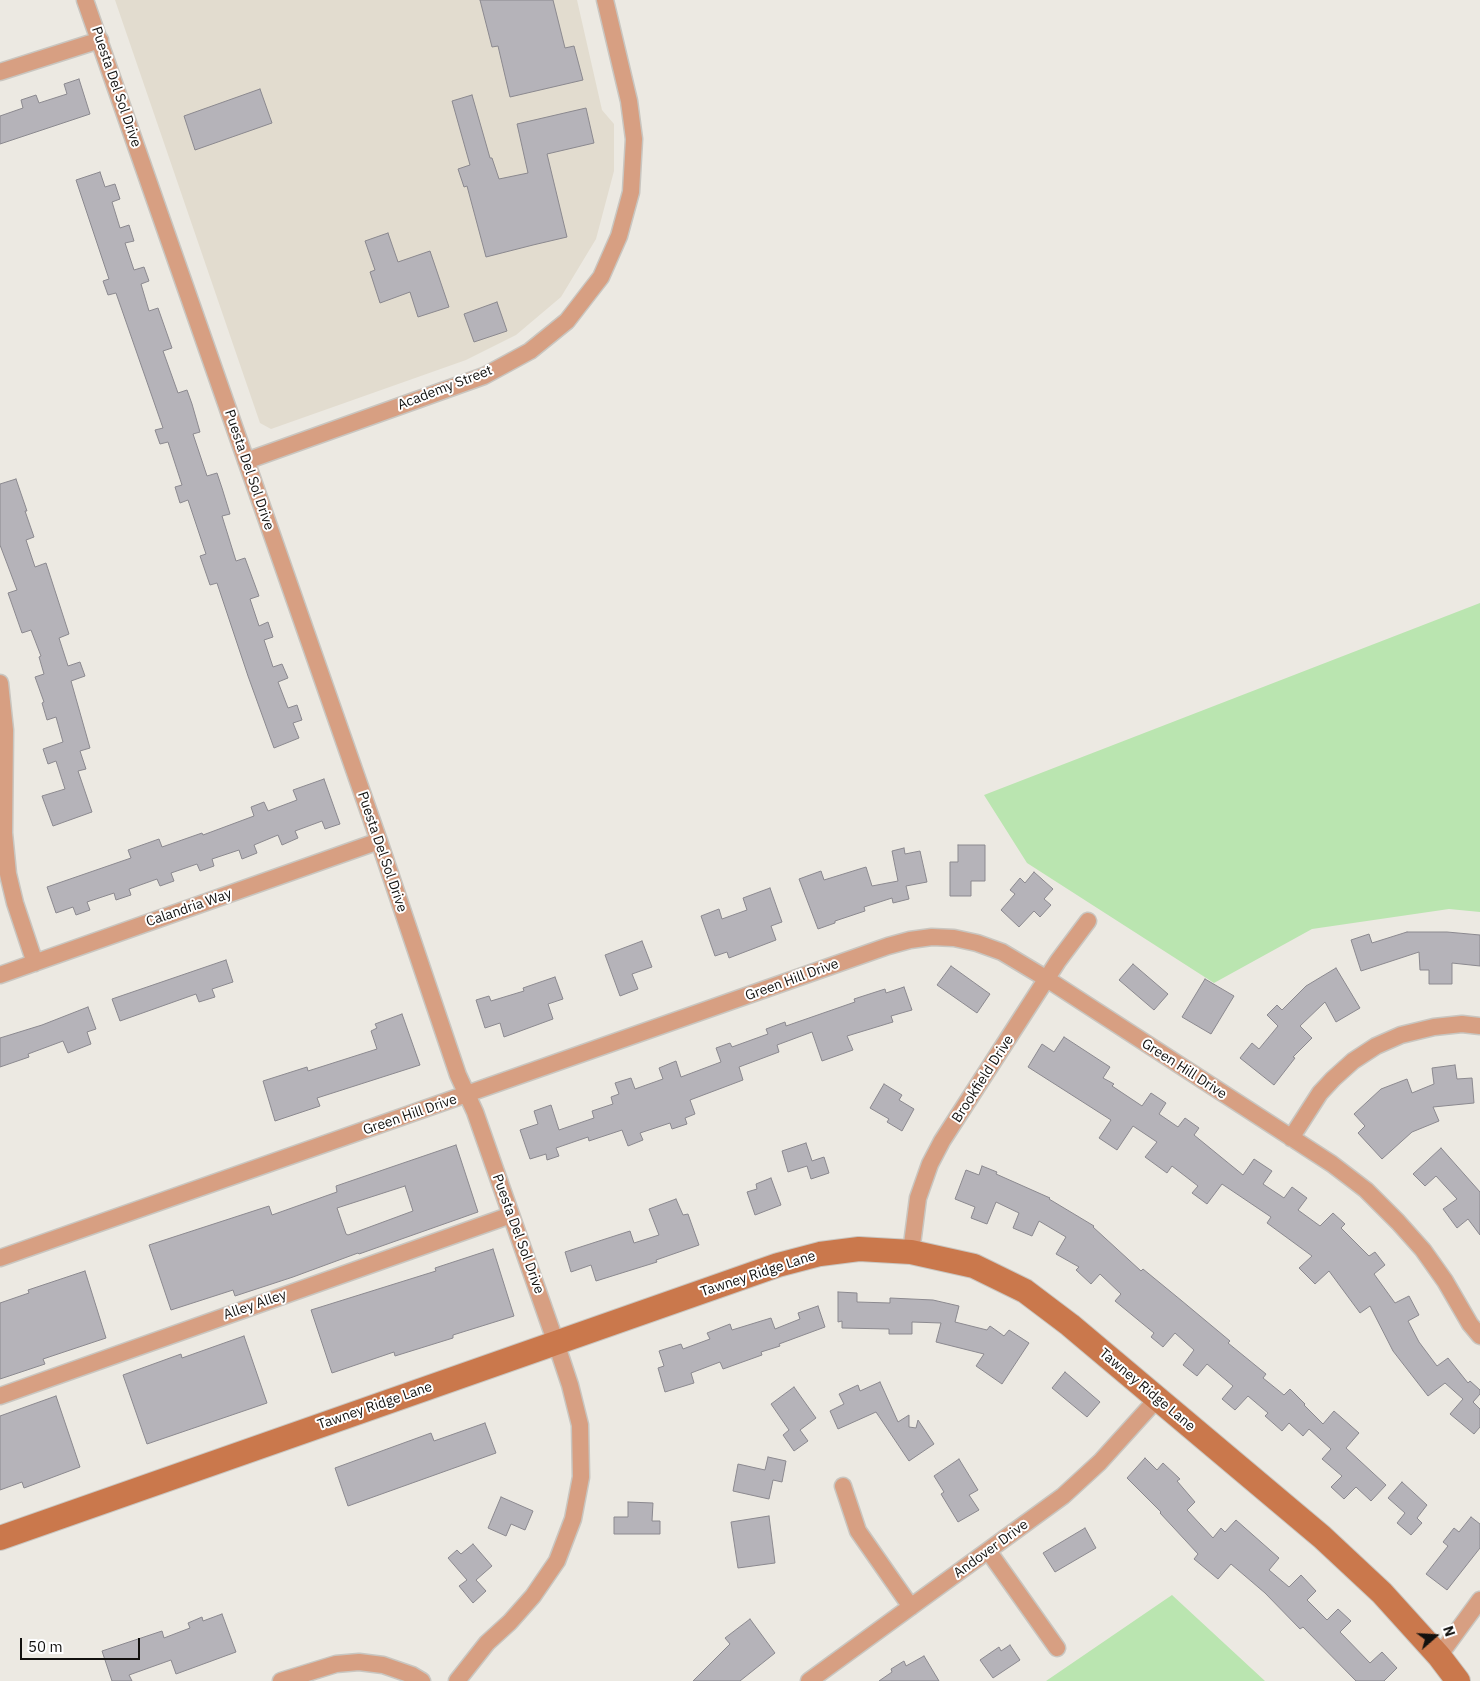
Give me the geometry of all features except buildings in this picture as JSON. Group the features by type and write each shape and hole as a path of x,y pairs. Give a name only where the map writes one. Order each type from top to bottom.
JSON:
{"street":[{"name":"Puesta Del Sol Drive","path":"85,0 455,1066 474,1112 556,1343 570,1384 580,1425 580,1477 573,1519 556,1561 533,1596 510,1622 487,1642 457,1681"},
{"name":"Academy Street","path":"246,460 484,376 530,351 567,321 601,277 619,236 631,192 634,139 629,101 605,0"},
{"path":"0,72 100,40"},
{"path":"0,683 5,730 4,833 8,874 15,903 36,962"},
{"name":"Calandria Way","path":"0,975 378,841"},
{"name":"Brookfield Drive","path":"912,1252 918,1198 930,1164 942,1141 1058,961 1088,921"},
{"name":"Green Hill Drive","path":"0,1258 888,946 932,937 954,938 977,943 1002,952 1047,979 1332,1164 1366,1190 1423,1250 1440,1273 1470,1324 1480,1336"},
{"path":"1290,1138 1320,1093 1332,1079 1353,1061 1376,1046 1401,1035 1434,1027 1462,1024 1480,1026"},
{"name":"Alley Alley","path":"0,1396 511,1215"},
{"name":"Tawney Ridge Lane","path":"0,1538 778,1265 820,1254 859,1249 912,1252 974,1266 1024,1291 1070,1325 1322,1538 1382,1594 1439,1656 1458,1681"},
{"name":"Andover Drive","path":"810,1681 989,1552 1063,1496 1100,1462 1156,1399"},
{"path":"843,1486 858,1531 911,1607"},
{"path":"989,1552 1057,1648"},
{"path":"1439,1656 1480,1600"},
{"path":"281,1681 336,1664 359,1662 384,1665 412,1675 422,1681"}],"shaded area":[{"path":"115,0 577,0 602,110 614,124 614,171 596,239 561,297 516,335 466,360 271,429 260,423"}],"green space":[{"path":"1480,603 1480,912 1449,909 1312,929 1214,983 1027,863 984,795"},
{"path":"1172,1595 1265,1681 1046,1681"}]}
